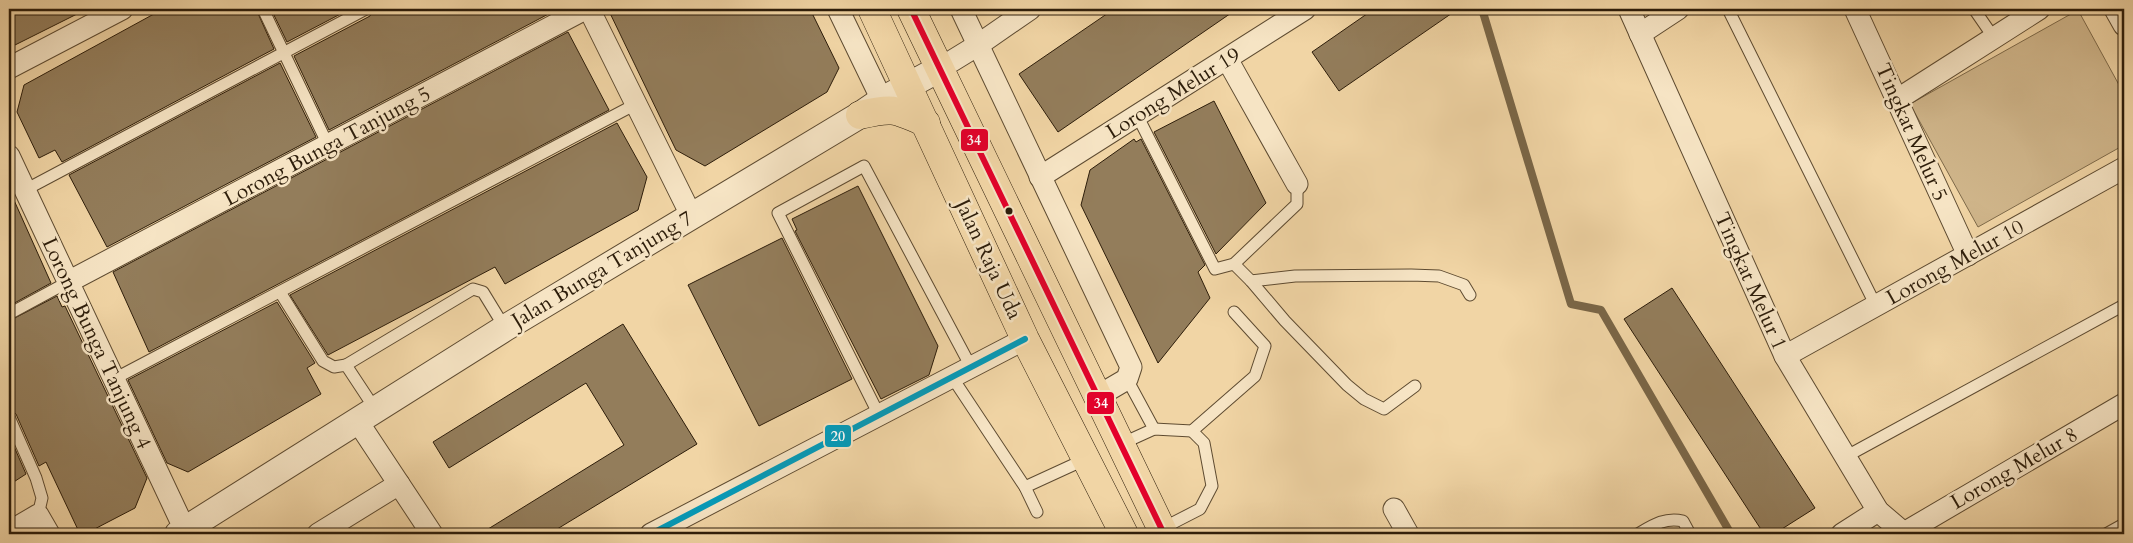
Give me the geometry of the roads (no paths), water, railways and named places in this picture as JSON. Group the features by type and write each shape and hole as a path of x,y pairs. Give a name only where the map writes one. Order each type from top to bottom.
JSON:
{"main road":[{"path":"875,14 890,19 900,14 903,9"},
{"name":"Jalan Raja Uda","path":"911,9 1162,532"},
{"name":"Jalan Raja Uda","path":"875,14 1025,339 1124,534"},
{"path":"860,115 885,109 894,110 926,123"}],"street":[{"path":"9,68 122,9"},
{"name":"Lorong Bunga Tanjung 5","path":"68,282 585,9"},
{"path":"589,9 691,215"},
{"path":"838,9 882,100"},
{"path":"961,9 1040,176 1129,373 1098,396"},
{"name":"Jalan Bunga Tanjung 7","path":"181,532 505,328 882,100 939,69 1030,9"},
{"name":"Lorong Melur 19","path":"1040,176 1305,9"},
{"name":"Tingkat Melur 1","path":"1629,9 1785,356 1878,511 1904,534"},
{"path":"1640,34 1678,9"},
{"name":"Tingkat Melur 5","path":"1855,9 1898,99 1968,255"},
{"path":"1898,99 2039,9"},
{"path":"2115,9 2124,25"},
{"path":"1226,59 1297,184"},
{"name":"Lorong Bunga Tanjung 4","path":"9,156 114,379 181,532"},
{"name":"Lorong Melur 10","path":"1785,356 2124,168"},
{"path":"657,533 1025,339"},
{"name":"Lorong Melur 8","path":"1904,534 2124,404"},
{"path":"366,415 399,484 432,534"},
{"path":"318,534 399,484"},
{"path":"1394,508 1408,534"},
{"path":"1842,534 1878,511"},
{"path":"9,532 38,515 48,534"}],"lane":[{"path":"263,9 328,145"},
{"path":"24,190 366,9"},
{"path":"1728,9 1876,306"},
{"path":"1974,9 1994,38"},
{"path":"114,379 636,104"},
{"path":"1137,115 1215,268 1234,264 1296,204 1297,184"},
{"path":"879,415 778,213 864,166 971,367"},
{"path":"1234,264 1251,280 1285,321 1364,399 1384,409 1415,386"},
{"path":"1251,280 1295,276 1439,276 1464,285 1470,295"},
{"path":"9,314 68,282"},
{"path":"280,292 323,361 334,367 346,365 473,290 483,292 505,328"},
{"path":"1845,457 2124,306"},
{"path":"1192,431 1255,376 1266,346 1234,312"},
{"path":"346,365 366,415"},
{"path":"1129,373 1154,429"},
{"path":"952,377 1025,487 1037,512"},
{"path":"9,417 36,478 42,498 38,515"},
{"path":"1121,444 1154,429 1192,431 1204,443 1212,486 1200,509 1162,532"},
{"path":"1025,487 1086,459"},
{"path":"1638,534 1659,521 1674,519 1683,521 1690,534"},
{"path":"2106,534 2124,524"}],"waterway":[{"path":"1482,9 1571,304 1601,310 1731,534"}]}
